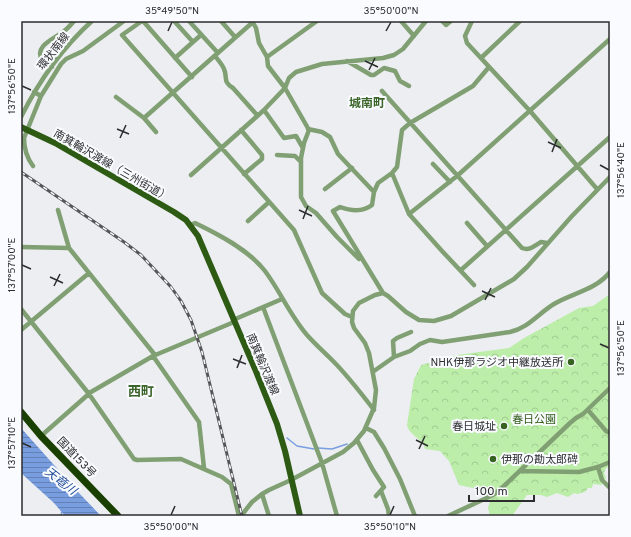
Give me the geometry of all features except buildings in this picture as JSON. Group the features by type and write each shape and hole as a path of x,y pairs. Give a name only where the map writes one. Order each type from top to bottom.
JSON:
{"highway":[{"name":"国道153号","path":"21,412 41,436 118,516"}],"main road":[{"name":"南箕輪沢渡線（三州街道）","path":"24,129 55,143 174,212 190,225"},
{"name":"南箕輪沢渡線","path":"190,225 198,236 276,424 285,451 300,516"}],"street":[{"path":"52,67 42,58 40,54 41,48 44,44 62,33 74,21"},
{"name":"環状南線","path":"21,116 34,92 65,49 92,21"},
{"path":"33,166 29,161 24,145 24,129 41,96 61,64 66,59 83,52 124,21"},
{"path":"192,76 142,21 122,35 294,230 322,293 345,314 352,316"},
{"path":"175,21 193,42"},
{"path":"189,21 216,54 224,67 228,85 233,88 257,116"},
{"path":"221,21 235,38"},
{"path":"144,118 216,54 253,23 258,21"},
{"path":"268,57 318,21"},
{"path":"401,21 414,36"},
{"path":"191,175 264,110 285,88 289,78 296,72 322,64 383,58 394,55 403,49 426,21"},
{"path":"419,30 421,31 429,21"},
{"path":"442,21 446,25 452,21"},
{"path":"472,21 468,29 466,40 480,58 530,111 597,189"},
{"path":"468,29 472,27 476,21"},
{"path":"480,58 520,21"},
{"path":"253,23 259,43 268,57 268,66 285,88 309,130 304,143 301,162 300,196 306,206 316,213 365,264"},
{"path":"175,58 201,35"},
{"path":"410,214 457,176 610,39"},
{"path":"347,61 371,75 374,75 384,68 395,71 400,81 409,86"},
{"path":"489,67 473,86 410,123 402,130 397,167 392,173 378,183 374,192 372,205 365,210 345,209 340,207 333,211 336,219 383,293 406,312 419,320 429,321 444,319 514,279 597,189 610,177"},
{"path":"382,91 522,248 527,250 541,242 547,243"},
{"path":"34,92 41,96"},
{"path":"116,97 144,118 156,132"},
{"path":"264,110 284,138 296,136 303,148"},
{"path":"308,129 322,132 330,137 338,154 374,192"},
{"path":"241,130 262,155 262,158 244,174"},
{"path":"461,270 610,137"},
{"path":"277,155 295,156 301,162"},
{"path":"433,164 450,182"},
{"path":"325,189 352,168"},
{"path":"392,173 410,214 442,252 474,285"},
{"path":"248,221 269,202"},
{"path":"58,210 68,248 154,355 199,422 204,468"},
{"path":"467,223 487,246"},
{"path":"190,225 194,224 208,230 250,256 264,270 307,335 358,388 374,410"},
{"path":"21,247 68,248"},
{"path":"374,371 394,356 430,340 442,342 510,332 520,329 554,304 599,283 610,272"},
{"path":"21,330 89,273"},
{"path":"240,516 252,502 262,494 349,448 366,428 374,410 376,390 374,371 365,343 354,328 352,316 355,307 359,303 374,294 383,293"},
{"path":"41,436 89,394 154,355 282,299"},
{"path":"263,308 322,463 337,516"},
{"path":"21,309 89,394 134,459 181,459 222,477 231,484 240,516"},
{"path":"394,356 393,341 411,332"},
{"path":"448,516 492,495 570,424 588,410 610,388"},
{"path":"588,410 606,431 610,433"},
{"path":"366,428 374,432 384,448 400,479 415,516"},
{"path":"357,440 384,487 376,496"},
{"path":"520,471 571,473 598,467 610,462"},
{"path":"598,467 602,480 610,488"},
{"path":"381,491 389,516"},
{"path":"262,494 269,516"}],"green space":[{"name":"春日公園","path":"610,294 610,467 606,468 604,473 606,478 601,485 593,484 592,488 588,488 585,492 577,494 574,493 568,497 557,493 547,497 541,495 527,495 512,516 490,516 488,508 490,501 487,495 482,494 473,488 459,485 449,461 440,451 425,449 422,442 408,429 407,425 414,379 421,365 457,355 509,348 524,338 579,308 593,306"}],"water":[{"name":"天竜川","path":"21,428 101,516 65,516 54,503 21,473"}],"waterway":[{"path":"287,438 297,446 314,449"},
{"path":"318,448 332,449 347,444"},
{"path":"61,516 62,510"}],"railway":[{"path":"21,172 141,255 171,287 181,301 191,320 202,352 242,516"}],"place":[{"name":"NHK伊那ラジオ中継放送所","path":"571,362"},
{"name":"春日城址","path":"504,426"},
{"name":"伊那の勘太郎碑","path":"493,459"}],"district":[{"name":"城南町","path":"367,103"},
{"name":"西町","path":"141,391"}]}
